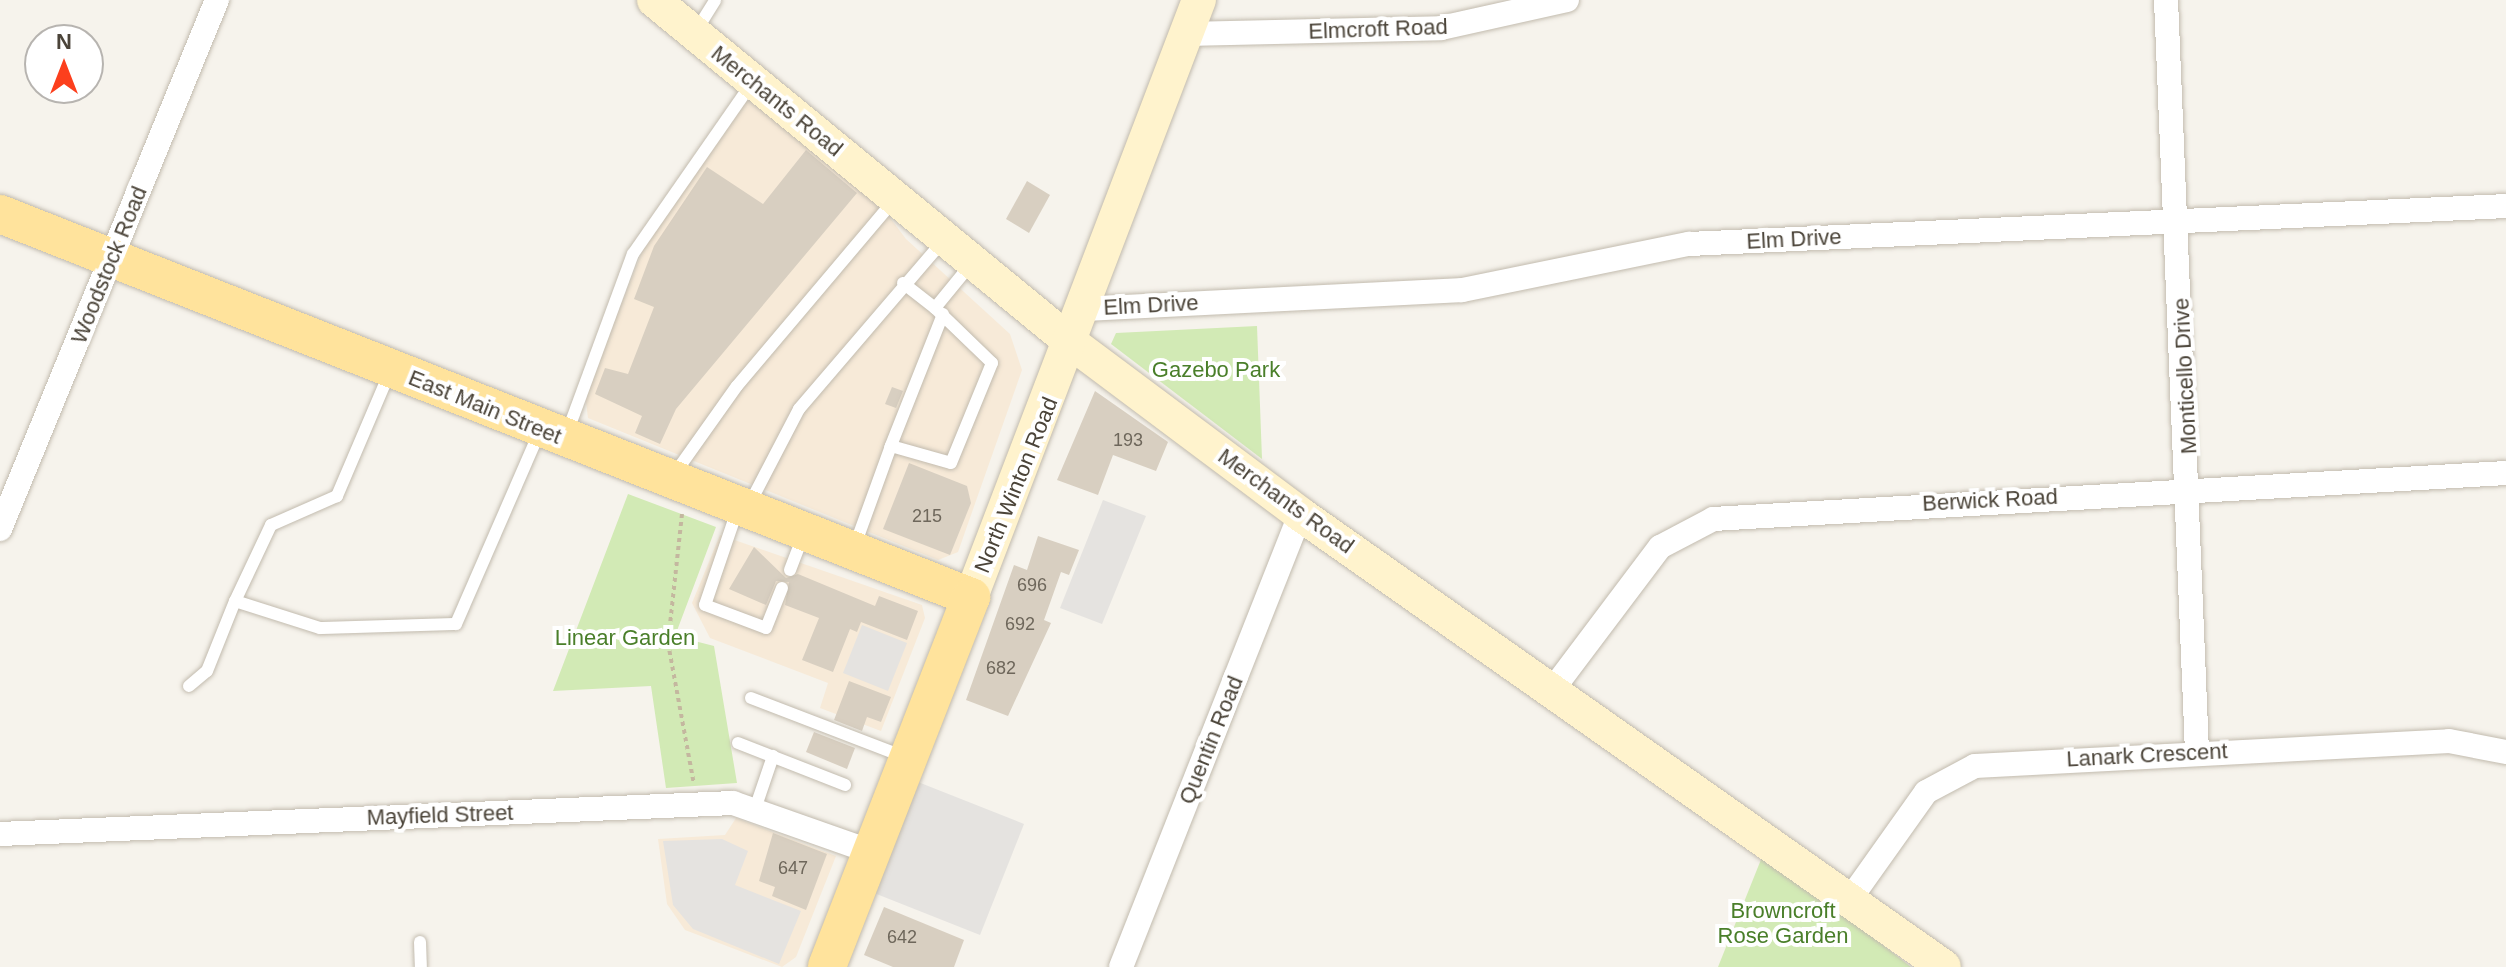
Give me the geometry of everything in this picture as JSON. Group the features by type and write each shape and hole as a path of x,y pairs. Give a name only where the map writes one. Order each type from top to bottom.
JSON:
{"main road":[{"name":"East Main Street","path":"0,214 553,435 675,498 742,510 971,597"},
{"name":"North Winton Road","path":"831,966 971,597"}],"street":[{"name":"Woodstock Road","path":"0,529 217,0"},
{"name":"Merchants Road","path":"654,0 1073,344 1300,514 1553,689 1944,967"},
{"name":"North Winton Road","path":"971,597 1087,309 1199,0"},
{"name":"Elmcroft Road","path":"1186,34 1441,28 1567,0"},
{"name":"Monticello Drive","path":"2166,0 2191,490 2197,752"},
{"name":"Elm Drive","path":"1087,309 1462,290 1689,244 2506,206"},
{"name":"Berwick Road","path":"1553,689 1644,564 1676,535 1713,519 2506,473"},
{"name":"Quentin Road","path":"1121,967 1300,514"},
{"name":"Lanark Crescent","path":"1850,899 1914,807 1957,771 2197,752 2449,741 2506,752"},
{"name":"Mayfield Street","path":"0,834 756,806 872,852"}],"lane":[{"path":"695,33 715,0"},
{"path":"235,601 320,628 456,624 553,435 633,254 753,82"},
{"path":"675,498 737,386 896,198"},
{"path":"782,588 766,628 705,605 742,510 799,409 903,283 946,238"},
{"path":"853,552 939,311 973,261"},
{"path":"890,448 951,463 992,363 939,311 903,283"},
{"path":"189,686 207,671 235,601 271,525 337,496 391,369"},
{"path":"790,570 804,533"},
{"path":"751,698 910,758"},
{"path":"738,743 845,785"},
{"path":"756,806 773,756"},
{"path":"420,942 421,967"}],"path":[{"path":"675,498 668,643 695,792"}],"shaded area":[{"path":"746,98 879,203 906,239 1010,334 1022,370 958,552 938,560 588,418 585,395 644,247"},
{"path":"1103,500 1146,516 1102,624 1060,608"},
{"path":"720,535 922,605 925,618 881,731 820,708 828,683 710,638 692,603"},
{"path":"862,625 907,643 888,691 843,673"},
{"path":"918,782 1024,824 980,935 874,893"},
{"path":"736,818 836,856 796,957 782,967 685,930 667,904 658,839 725,835"},
{"path":"722,839 748,851 735,885 801,911 779,964 693,929 673,905 663,841"}],"green space":[{"name":"Gazebo Park","path":"1257,326 1262,459 1111,344 1116,333"},
{"name":"Linear Garden","path":"628,494 716,527 675,636 714,646 737,783 666,788 651,686 553,691"},
{"name":"Browncroft Rose Garden","path":"1764,852 1911,967 1718,967"}],"building":[{"path":"806,150 857,193 676,409 660,444 635,433 642,416 595,394 605,368 628,374 654,307 634,299 654,246 707,167 763,204"},
{"path":"1027,181 1050,195 1029,233 1006,219"},
{"path":"892,387 903,391 896,408 885,404"},
{"path":"1095,391 1168,442 1156,471 1113,455 1098,495 1057,480"},
{"path":"909,463 967,486 971,503 950,555 883,529"},
{"path":"1038,536 1079,550 1069,575 1061,572 1044,620 1051,623 1008,716 966,700 1014,565 1027,570"},
{"path":"754,547 786,578 798,574 875,606 879,596 918,611 907,640 861,622 857,632 850,629 833,672 802,660 819,618 785,605 789,582 776,581 766,605 729,589"},
{"path":"849,681 891,697 881,722 867,717 862,731 834,720"},
{"path":"814,732 855,748 847,769 806,752"},
{"path":"773,833 827,854 806,910 772,896 775,887 759,881"},
{"path":"884,907 964,940 954,967 893,967 864,955"}]}
